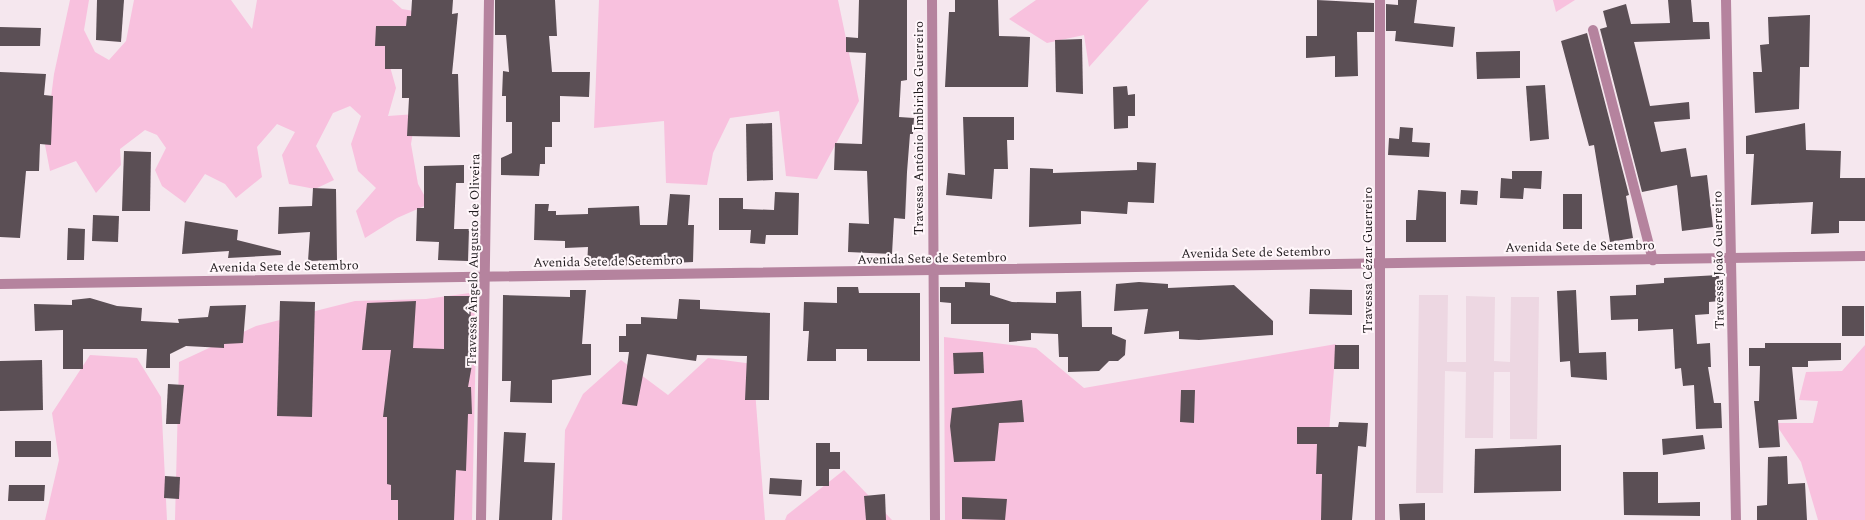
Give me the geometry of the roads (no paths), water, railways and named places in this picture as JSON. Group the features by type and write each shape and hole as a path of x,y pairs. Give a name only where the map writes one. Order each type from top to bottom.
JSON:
{"street":[{"name":"Travessa Ângelo Augusto de Oliveira","path":"481,520 488,277 489,0"},
{"name":"Travessa Antônio Imbiriba Guerreiro","path":"932,0 935,520"},
{"name":"Travessa Cézar Guerreiro","path":"1380,0 1380,520"},
{"name":"Travessa João Guerreiro","path":"1726,0 1736,520"},
{"path":"1593,30 1653,260"},
{"name":"Avenida Sete de Setembro","path":"0,284 933,272 1381,263 1865,256"}]}
